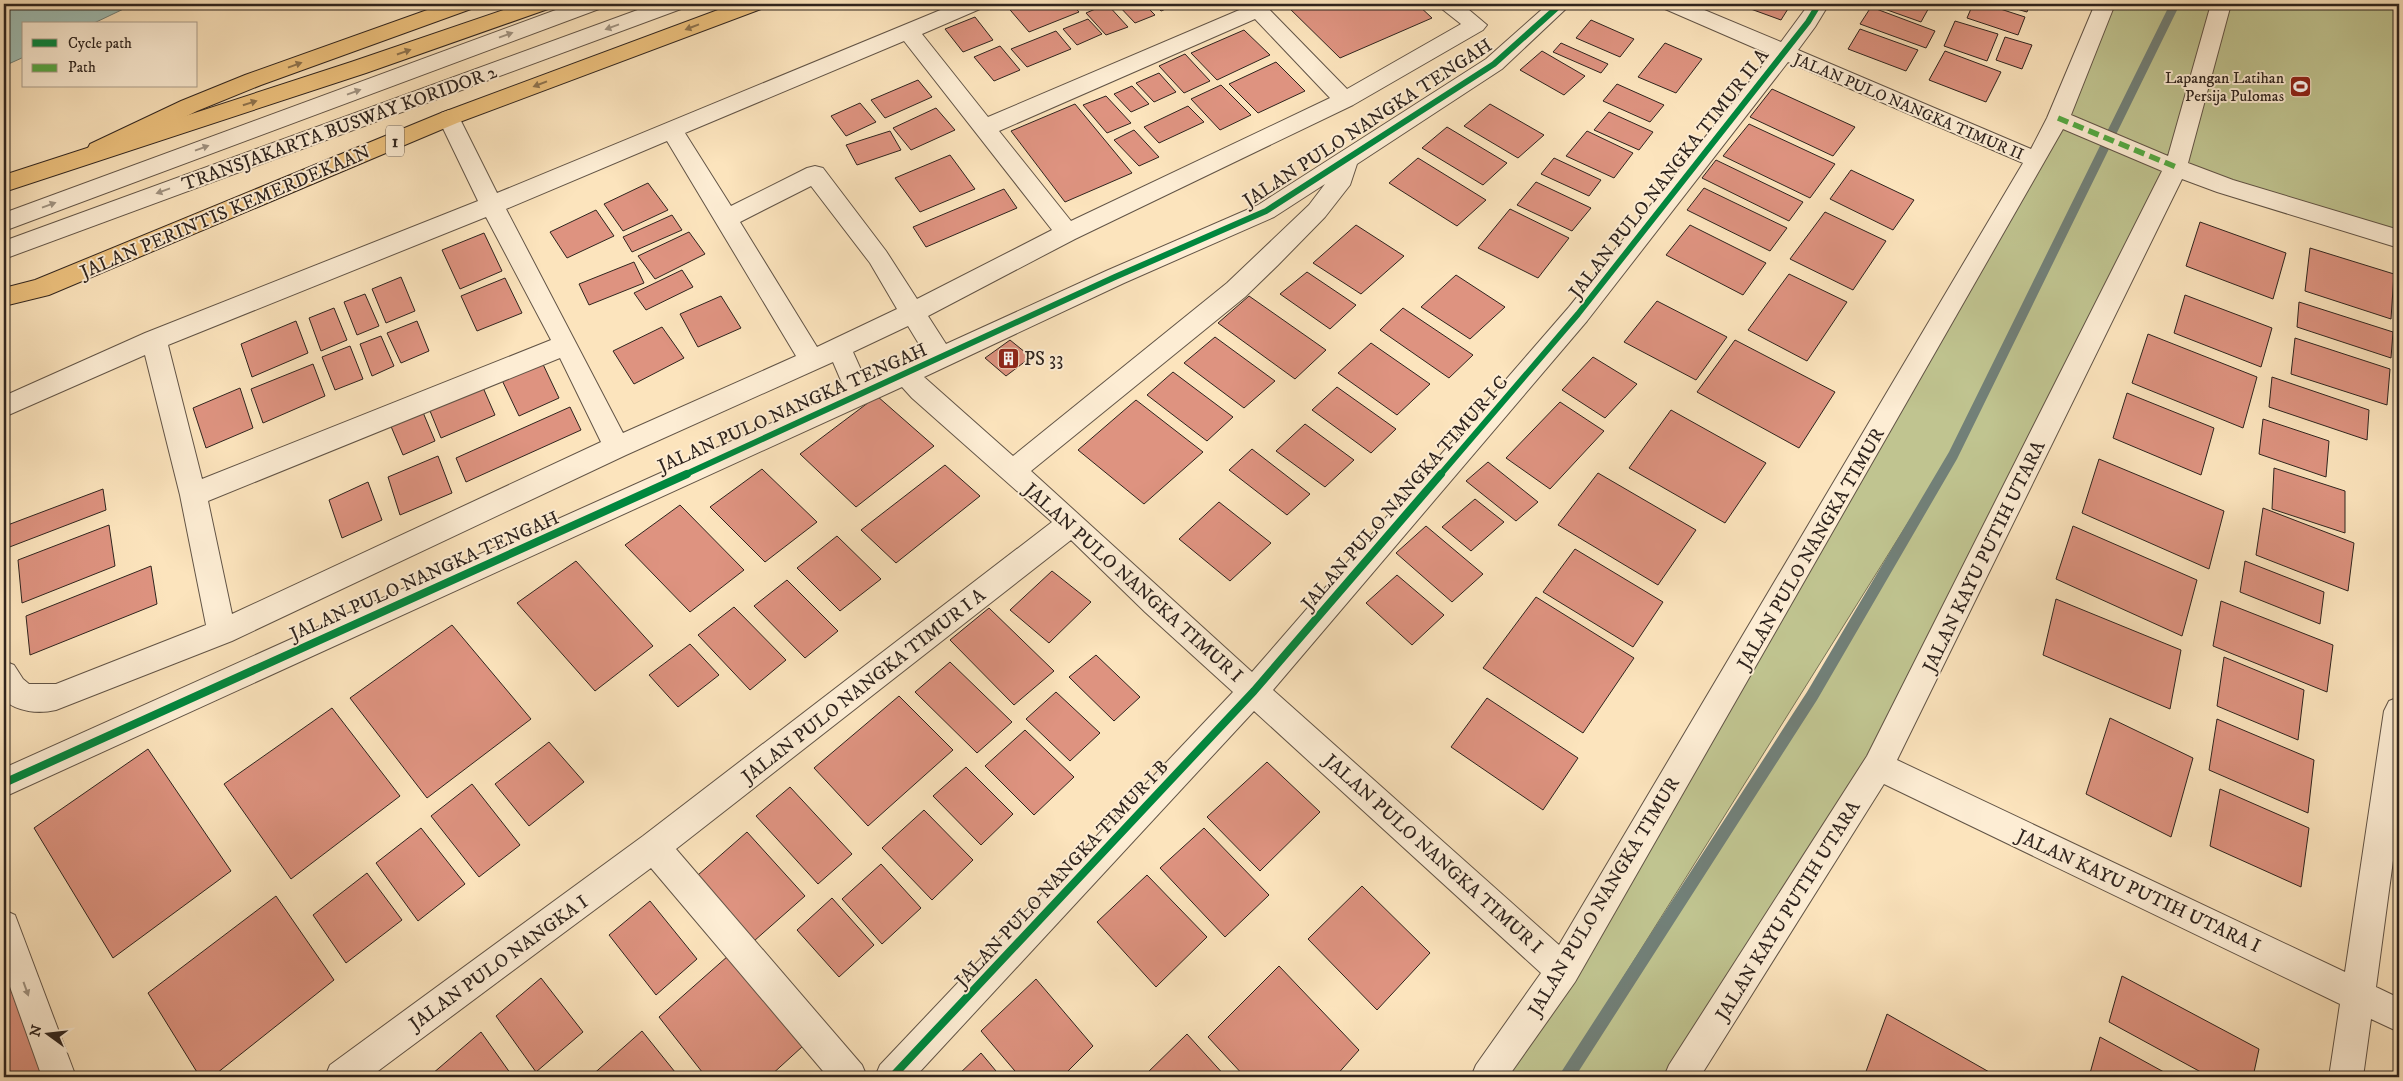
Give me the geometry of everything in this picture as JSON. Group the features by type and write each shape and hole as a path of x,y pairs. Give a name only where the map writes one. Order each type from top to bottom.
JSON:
{"main road":[{"path":"89,153 217,95 464,4"},
{"path":"4,184 89,153 248,104 541,4"},
{"name":"JALAN PERINTIS KEMERDEKAAN","path":"4,297 40,288 449,118 754,4"},
{"path":"4,307 40,288"}],"street":[{"name":"TRANSJAKARTA BUSWAY KORIDOR 2","path":"4,222 592,4"},
{"name":"TRANSJAKARTA BUSWAY KORIDOR 2","path":"4,250 674,4"},
{"path":"4,407 154,340 492,205 757,96 973,4"},
{"path":"4,674 10,687 22,697 39,700 56,697 222,632 617,447 839,348 1066,233 1345,100 1411,64 1476,25 1448,4"},
{"name":"JALAN PULO NANGKA TENGAH","path":"4,783 1266,210 1494,64 1561,4"},
{"name":"JALAN PULO NANGKA TIMUR II","path":"1672,4 2036,160"},
{"name":"JALAN PULO NANGKA TIMUR II A","path":"1578,314 1808,22 1819,4"},
{"name":"JALAN PULO NANGKA TIMUR","path":"1488,1077 1563,970 2036,160 2058,118 2105,4"},
{"name":"JALAN KAYU PUTIH UTARA","path":"1681,1077 1878,766 2176,167 2221,4"},
{"path":"984,128 1255,7 1345,100"},
{"path":"908,31 1066,233"},
{"path":"449,118 617,447"},
{"path":"2058,118 2148,157 2225,186 2399,239"},
{"path":"672,130 812,360"},
{"path":"1012,471 1236,290 1270,260 1317,212 1342,179 1346,159"},
{"path":"726,219 815,174 878,258 941,358"},
{"name":"JALAN PULO NANGKA TIMUR I C","path":"1254,691 1578,314"},
{"path":"154,340 193,495 222,632"},
{"path":"193,495 566,345"},
{"path":"839,348 860,395"},
{"name":"JALAN PULO NANGKA TIMUR I","path":"906,374 921,391 1072,523 1155,603 1563,970"},
{"name":"JALAN PULO NANGKA TIMUR I A","path":"654,847 1072,523"},
{"name":"JALAN PULO NANGKA TIMUR I B","path":"892,1077 1254,691"},
{"path":"2346,1077 2399,711"},
{"name":"JALAN KAYU PUTIH UTARA I","path":"1878,766 2399,1015"},
{"path":"654,847 850,1077"},
{"name":"JALAN PULO NANGKA I","path":"342,1077 654,847"},
{"path":"4,926 59,1077"}],"green space":[{"path":"2105,4 2221,4 2176,167 1878,766 1681,1077 1566,1077 1812,696 1911,518 1561,1077 1488,1077 1563,970 2058,118"},
{"name":"Lapangan Latihan Persija Pulomas","path":"2222,4 2399,4 2399,240 2225,186 2179,168"}],"water":[{"path":"4,4 134,4 96,22 22,22 22,58 4,66"}],"building":[{"path":"1005,4 1072,4 1079,12 1029,32"},
{"path":"1107,4 1128,27 1106,35 1086,13"},
{"path":"1117,4 1144,4 1155,15 1135,23"},
{"path":"1154,4 1173,4 1175,5 1161,11"},
{"path":"1285,4 1417,4 1432,18 1340,58"},
{"path":"1737,4 1791,4 1781,20"},
{"path":"1877,4 1931,4 1921,22 1876,6"},
{"path":"1973,4 1985,4 2025,17 2018,35 1967,18"},
{"path":"1999,4 2030,4 2027,12"},
{"path":"1871,7 1935,31 1926,48 1860,24"},
{"path":"975,17 993,40 963,52 945,29"},
{"path":"1088,19 1102,34 1077,45 1063,29"},
{"path":"1591,20 1634,39 1620,57 1576,38"},
{"path":"1955,21 1998,34 1987,61 1944,46"},
{"path":"1860,29 1918,50 1906,71 1848,49"},
{"path":"1244,30 1270,55 1217,80 1191,53"},
{"path":"1056,31 1071,49 1027,67 1011,49"},
{"path":"2005,37 2032,45 2022,69 1996,60"},
{"path":"1561,43 1608,64 1601,73 1553,52"},
{"path":"1665,43 1702,59 1676,93 1638,77"},
{"path":"1000,46 1020,70 994,81 974,57"},
{"path":"1542,51 1585,76 1564,95 1520,70"},
{"path":"1945,51 2001,72 1986,102 1929,80"},
{"path":"1185,54 1210,81 1184,93 1159,66"},
{"path":"1276,62 1305,91 1258,113 1229,84"},
{"path":"1159,73 1176,92 1154,102 1136,83"},
{"path":"918,80 932,97 885,118 871,100"},
{"path":"1617,84 1664,105 1650,122 1603,101"},
{"path":"1221,85 1251,115 1220,130 1191,99"},
{"path":"1132,86 1149,104 1131,112 1114,94"},
{"path":"1772,89 1855,127 1833,156 1750,117"},
{"path":"1106,96 1131,123 1107,133 1083,105"},
{"path":"860,103 876,122 846,136 831,116"},
{"path":"1075,104 1132,173 1065,202 1011,131"},
{"path":"1490,104 1544,135 1518,158 1464,126"},
{"path":"1188,106 1204,122 1159,143 1144,127"},
{"path":"936,108 955,130 911,150 893,128"},
{"path":"1609,112 1653,132 1639,150 1594,130"},
{"path":"1749,124 1835,164 1810,198 1723,156"},
{"path":"1447,127 1507,163 1483,185 1422,148"},
{"path":"1134,130 1159,157 1139,166 1114,140"},
{"path":"890,131 901,150 857,165 846,145"},
{"path":"1587,131 1633,153 1614,178 1566,156"},
{"path":"950,155 975,189 920,212 895,178"},
{"path":"1418,158 1486,200 1457,226 1389,183"},
{"path":"1554,158 1601,180 1589,196 1541,174"},
{"path":"1716,160 1803,202 1789,221 1702,178"},
{"path":"1851,170 1914,200 1893,230 1830,199"},
{"path":"1536,182 1591,208 1572,231 1517,205"},
{"path":"648,183 668,210 623,231 604,204"},
{"path":"1704,188 1787,228 1770,251 1687,210"},
{"path":"1004,189 1017,208 926,247 913,227"},
{"path":"1510,209 1569,238 1538,278 1478,248"},
{"path":"596,210 614,236 567,258 550,232"},
{"path":"1825,212 1886,241 1853,290 1790,259"},
{"path":"672,215 682,230 632,252 623,237"},
{"path":"2200,222 2286,253 2273,299 2186,266"},
{"path":"1356,225 1404,256 1361,294 1313,263"},
{"path":"1690,225 1766,263 1743,295 1666,255"},
{"path":"689,232 705,254 655,279 638,256"},
{"path":"484,233 502,271 460,289 442,250"},
{"path":"2310,248 2394,274 2391,319 2305,291"},
{"path":"634,262 644,283 589,305 579,284"},
{"path":"682,270 693,287 646,310 634,293"},
{"path":"1307,272 1356,305 1330,329 1280,294"},
{"path":"1789,274 1847,302 1807,361 1748,330"},
{"path":"1456,275 1505,307 1470,339 1421,307"},
{"path":"401,277 415,311 386,323 372,289"},
{"path":"505,278 522,313 477,331 461,296"},
{"path":"365,294 379,326 357,335 344,302"},
{"path":"2185,295 2272,328 2261,367 2174,333"},
{"path":"721,296 741,328 698,347 680,314"},
{"path":"1249,296 1326,350 1295,379 1218,323"},
{"path":"1657,301 1727,337 1696,380 1624,342"},
{"path":"2299,302 2393,332 2391,358 2297,327"},
{"path":"334,308 347,340 321,351 309,318"},
{"path":"1403,308 1473,355 1449,378 1380,330"},
{"path":"296,321 308,353 252,377 241,344"},
{"path":"417,321 429,351 401,363 387,333"},
{"path":"662,327 684,358 634,384 613,351"},
{"path":"2148,334 2257,377 2243,428 2132,383"},
{"path":"381,336 394,366 372,376 360,344"},
{"path":"1215,337 1275,381 1244,408 1184,363"},
{"path":"2295,338 2390,369 2387,405 2291,374"},
{"name":"PS 33","path":"1010,340 1031,357 1006,376 985,358"},
{"path":"1735,340 1835,392 1799,448 1697,392"},
{"path":"1371,343 1430,384 1397,415 1338,373"},
{"path":"350,346 363,379 335,390 322,357"},
{"path":"1593,357 1637,384 1605,418 1562,390"},
{"path":"540,358 559,398 519,416 500,376"},
{"path":"313,364 325,396 263,423 251,389"},
{"path":"1173,372 1233,417 1207,441 1147,395"},
{"path":"2272,377 2369,410 2367,440 2269,407"},
{"path":"481,383 495,415 441,438 428,406"},
{"path":"1337,387 1396,429 1371,453 1312,410"},
{"path":"240,388 253,428 206,448 193,408"},
{"path":"2127,393 2214,428 2201,475 2113,438"},
{"path":"877,396 934,446 856,507 800,454"},
{"path":"1136,400 1203,452 1144,504 1078,450"},
{"path":"1560,402 1604,431 1550,489 1506,458"},
{"path":"570,407 581,430 466,482 456,458"},
{"path":"422,410 435,441 403,455 390,424"},
{"path":"1671,410 1766,463 1725,523 1629,468"},
{"path":"2263,419 2329,441 2326,477 2259,454"},
{"path":"1305,424 1354,460 1325,487 1276,451"},
{"path":"1252,449 1310,494 1287,515 1229,470"},
{"path":"438,456 452,493 400,515 388,477"},
{"path":"2099,459 2224,511 2209,569 2082,513"},
{"path":"1488,462 1538,502 1516,521 1466,481"},
{"path":"945,465 980,496 896,563 861,530"},
{"path":"2274,468 2345,491 2345,533 2272,509"},
{"path":"762,469 817,522 765,562 710,507"},
{"path":"1598,473 1696,530 1658,585 1558,525"},
{"path":"368,482 382,520 342,538 329,500"},
{"path":"103,489 106,510 7,548 5,526"},
{"path":"1475,499 1504,522 1471,551 1442,527"},
{"path":"1219,502 1271,543 1230,581 1179,539"},
{"path":"680,505 744,570 690,612 625,545"},
{"path":"2263,508 2354,543 2348,591 2256,555"},
{"path":"109,525 115,566 22,603 18,560"},
{"path":"1426,526 1483,574 1452,602 1396,553"},
{"path":"2073,526 2197,580 2182,636 2056,579"},
{"path":"837,536 881,579 840,611 797,568"},
{"path":"1575,549 1663,602 1633,647 1543,592"},
{"path":"576,561 653,646 595,691 517,603"},
{"path":"2245,561 2324,592 2320,624 2240,592"},
{"path":"151,566 157,604 30,655 26,616"},
{"path":"1052,571 1091,602 1049,643 1010,610"},
{"path":"1397,575 1444,615 1412,645 1366,603"},
{"path":"787,580 838,631 805,658 754,606"},
{"path":"1536,597 1634,658 1583,733 1483,668"},
{"path":"2056,599 2181,650 2170,709 2043,655"},
{"path":"2221,601 2333,645 2327,692 2213,646"},
{"path":"734,607 786,660 750,690 698,635"},
{"path":"989,608 1054,671 1014,705 950,640"},
{"path":"452,625 531,719 427,798 350,698"},
{"path":"690,644 719,675 678,707 649,675"},
{"path":"1096,655 1140,697 1114,721 1069,677"},
{"path":"2224,657 2304,690 2298,740 2217,706"},
{"path":"950,662 1012,722 977,753 915,692"},
{"path":"1056,692 1100,733 1070,761 1026,719"},
{"path":"899,696 953,750 868,826 814,768"},
{"path":"1487,698 1578,758 1543,810 1451,747"},
{"path":"332,708 400,796 291,879 224,784"},
{"path":"2110,718 2193,758 2171,837 2086,794"},
{"path":"2217,719 2314,760 2308,813 2209,770"},
{"path":"1025,730 1074,777 1034,815 985,766"},
{"path":"549,742 584,782 529,826 495,784"},
{"path":"148,749 231,871 113,958 34,828"},
{"path":"1267,762 1320,812 1260,871 1207,817"},
{"path":"966,767 1013,814 981,845 933,796"},
{"path":"472,784 520,845 479,877 431,816"},
{"path":"790,787 852,854 818,884 756,816"},
{"path":"2220,789 2309,828 2301,887 2210,846"},
{"path":"924,810 973,860 932,900 882,848"},
{"path":"421,828 465,884 418,921 376,863"},
{"path":"1204,828 1269,895 1225,937 1160,868"},
{"path":"747,832 805,896 754,941 698,875"},
{"path":"881,864 921,908 882,944 842,899"},
{"path":"367,873 402,920 346,963 313,915"},
{"path":"1147,875 1207,937 1156,987 1097,922"},
{"path":"1362,886 1430,953 1377,1010 1308,939"},
{"path":"276,896 334,980 212,1077 200,1077 148,993"},
{"path":"832,898 874,945 839,977 797,930"},
{"path":"650,901 697,959 656,995 609,935"},
{"path":"4,924 69,1077 4,1077"},
{"path":"728,956 803,1046 769,1077 706,1077 659,1017"},
{"path":"1279,966 1359,1050 1335,1077 1245,1077 1208,1037"},
{"path":"2122,976 2259,1049 2253,1077 2210,1077 2109,1022"},
{"path":"541,978 583,1032 536,1072 496,1016"},
{"path":"1036,979 1093,1046 1062,1077 1020,1077 981,1031"},
{"path":"1887,1014 1998,1077 1864,1077"},
{"path":"642,1031 679,1077 590,1077"},
{"path":"481,1032 513,1077 434,1077 432,1074"},
{"path":"1187,1034 1226,1077 1143,1077"},
{"path":"2100,1037 2173,1077 2089,1077"},
{"path":"981,1053 1001,1077 956,1077"}],"waterway":[{"path":"1566,1077 1812,696 1953,455 2175,4"}],"marked path":[{"path":"2058,118 2176,167"}],"cycle path":[{"path":"4,783 860,395 1115,277 1266,211 1494,64 1561,4"},
{"path":"892,1077 1254,691 1578,314 1808,22 1819,4"}],"place":[{"name":"Lapangan Latihan Persija Pulomas","path":"2300,86"},
{"name":"PS 33","path":"1008,358"}]}
